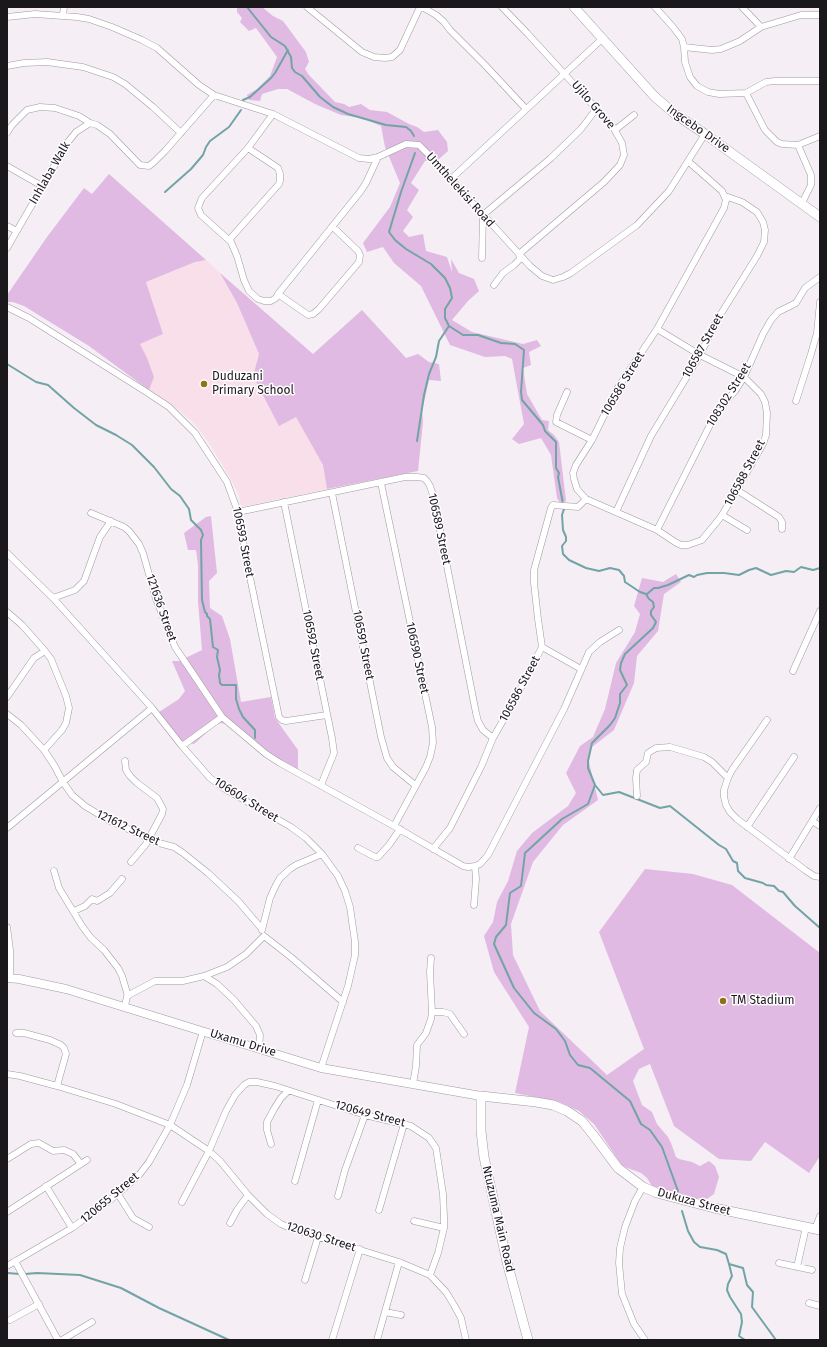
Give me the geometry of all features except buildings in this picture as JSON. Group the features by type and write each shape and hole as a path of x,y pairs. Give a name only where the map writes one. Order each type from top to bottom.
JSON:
{"main road":[{"name":"Ingcebo Drive","path":"574,7 660,101 679,118 705,134 820,217"},
{"name":"Dukuza Street","path":"481,1096 536,1102 553,1105 567,1111 582,1121 618,1168 643,1187 657,1193 714,1208 814,1229"},
{"name":"Ntuzuma Main Road","path":"481,1096 481,1130 484,1157 507,1262 528,1340"}],"street":[{"path":"63,15 64,7"},
{"path":"307,7 362,52 374,57 385,58 392,57 400,50 421,7 436,15 444,22 526,109"},
{"name":"Ujilo Grove","path":"494,285 503,273 520,259 520,254 616,171 623,160 624,148 616,130 597,108 502,7"},
{"path":"655,7 674,26 682,39 685,62 690,77 703,90 719,94 746,93 766,82 820,81"},
{"path":"742,7 761,27"},
{"name":"Umthelekisi Road","path":"7,18 35,14 63,15 89,19 149,43 168,57 199,85 214,95 273,114 359,158 369,160 378,158 406,144 414,144 423,149 533,270 542,276 553,280 563,277 581,266 637,225 669,191 705,134"},
{"path":"684,47 712,50 721,49 740,41 761,27 801,16 820,15"},
{"path":"451,179 602,39"},
{"path":"7,66 24,63 47,62 83,67 113,77 125,84 153,106 181,133"},
{"path":"746,93 762,126 777,142 782,144 798,145 820,136"},
{"path":"7,133 22,115 30,109 40,107 55,108 79,116 90,123 103,128 134,160 144,166 149,166 181,133 214,95"},
{"path":"482,258 483,215 551,158 581,129 597,108"},
{"path":"273,114 248,148 202,198 198,206 201,216 229,240 237,256 249,291 258,299 271,301 276,298 363,188 378,158"},
{"path":"616,130 634,115"},
{"name":"Inhlaba Walk","path":"7,248 71,137 90,123"},
{"path":"798,145 811,175 810,185 802,203"},
{"path":"229,240 279,184 280,181 278,168 248,148"},
{"path":"688,162 718,187 725,196"},
{"path":"7,166 42,186"},
{"name":"106586 Street","path":"434,849 450,828 481,767 493,738 542,646 537,611 534,570 551,508 554,505 578,507 586,499 578,489 574,479 573,473 576,465 592,440 617,389 657,329 724,208 726,200 725,196"},
{"name":"106587 Street","path":"616,512 651,436 700,355 717,320 757,256 764,242 765,230 763,222 757,212 742,202 725,196"},
{"path":"7,226 17,231"},
{"path":"278,294 306,315 311,315 322,306 359,262 360,255 358,251 333,227"},
{"name":"108302 Street","path":"657,530 716,413 727,401 744,377 763,334 776,313 796,303 805,288 820,277"},
{"path":"796,401 817,333 820,302"},
{"name":"106593 Street","path":"7,307 20,312 148,393 177,414 195,433 227,482 238,512 279,717 286,722 327,715"},
{"name":"106588 Street","path":"586,499 657,530 681,545 688,545 702,540 711,530 722,515 763,444 767,425 767,412 765,402 761,394 744,377 700,355 657,329"},
{"path":"567,392 557,415 556,422 592,440"},
{"name":"106589 Street","path":"238,512 405,478 424,478 430,486 478,721 483,730 493,738"},
{"name":"106590 Street","path":"381,483 432,727 433,743 426,767 394,826"},
{"path":"737,490 779,517 782,522 782,529"},
{"name":"106591 Street","path":"332,493 381,737 387,758 393,768 415,785"},
{"name":"106592 Street","path":"284,502 330,726 334,753 321,785"},
{"name":"121636 Street","path":"91,513 124,527 139,544 156,599 175,647 222,717"},
{"path":"722,515 747,530"},
{"path":"53,598 75,590 84,581 100,537 111,521"},
{"name":"106604 Street","path":"7,553 53,598 152,708 199,767 216,783 291,827 306,838 322,854 338,876 350,907 355,955 343,1002 322,1068"},
{"path":"793,671 820,611"},
{"path":"7,612 22,625 51,659 63,687 69,708 66,724 44,750"},
{"path":"182,746 222,717 266,754 463,866 474,866 480,864 488,855 564,709 589,652 595,646 619,630"},
{"path":"542,646 581,669"},
{"path":"7,697 34,658 45,651"},
{"path":"7,828 152,708"},
{"name":"121612 Street","path":"7,714 21,725 44,750 72,795 85,806 97,814 174,848 208,874 238,901 262,929"},
{"path":"766,720 728,778 724,790 726,805 733,815 747,827 789,859 814,876 820,877"},
{"path":"638,796 636,778 637,770 646,762 648,753 656,748 670,747 704,757 712,762 728,778"},
{"path":"747,827 794,757"},
{"path":"125,761 126,770 130,776 157,798 163,809 162,814 142,851 131,862"},
{"path":"789,859 820,808"},
{"path":"812,821 820,826"},
{"path":"358,848 375,857 378,857 389,845 400,829"},
{"path":"322,854 296,865 280,878 272,894 262,929 264,936 343,1002"},
{"path":"474,866 476,872 474,905"},
{"path":"54,871 59,888 82,926 118,968 128,996 125,1006"},
{"path":"74,911 85,906 92,899 97,901 110,893 122,879"},
{"path":"7,926 10,950 8,978"},
{"path":"128,996 155,981 183,981 204,976 235,962 246,954 264,936"},
{"path":"413,1084 417,1046 430,1026 432,1012 430,972 431,958"},
{"path":"204,976 217,984 234,1000 256,1026 260,1035 259,1048"},
{"name":"Uxamu Drive","path":"8,978 48,984 125,1006 322,1068 481,1096"},
{"path":"432,1012 443,1012 450,1014 464,1034"},
{"name":"120655 Street","path":"7,1266 72,1228 129,1185 143,1169 170,1125 187,1085 204,1031"},
{"path":"16,1033 24,1033 50,1040 64,1048 66,1054 57,1086"},
{"name":"120630 Street","path":"7,1074 57,1086 116,1104 170,1125 209,1151 220,1161 248,1195 267,1214 281,1224 399,1262 430,1275 446,1292 454,1305 461,1318 466,1340"},
{"name":"120649 Street","path":"182,1202 209,1151 226,1111 235,1096 248,1082 257,1082 365,1115 411,1126 429,1138 436,1148 442,1194 444,1228 438,1253 430,1275"},
{"path":"271,1144 267,1130 267,1122 274,1108 288,1091"},
{"path":"295,1181 318,1100"},
{"path":"338,1196 365,1115"},
{"path":"378,1210 404,1124"},
{"path":"7,1159 36,1143 53,1151 68,1152 84,1162 7,1212"},
{"path":"46,1186 72,1228"},
{"path":"643,1187 635,1201 625,1227 620,1248 619,1263 622,1294 634,1324 645,1340"},
{"path":"118,1194 133,1218 149,1227"},
{"path":"230,1223 248,1195"},
{"path":"798,1266 820,1216"},
{"path":"414,1221 444,1228"},
{"path":"304,1280 318,1237"},
{"path":"332,1340 360,1249"},
{"path":"15,1261 58,1340"},
{"path":"377,1340 399,1262"},
{"path":"779,1263 812,1270"},
{"path":"809,1303 820,1306"},
{"path":"10,1320 39,1304"},
{"path":"385,1312 401,1315"},
{"path":"62,1340 92,1322"}],"shaded area":[{"path":"237,7 262,7 273,16 283,21 306,52 309,62 305,69 335,102 349,107 361,104 370,110 387,112 424,132 438,130 447,142 448,151 439,159 425,161 411,183 419,190 407,210 413,217 403,231 409,237 423,234 426,251 447,257 452,272 451,259 459,273 474,279 479,291 468,301 452,320 472,332 523,344 537,340 541,346 529,352 531,365 523,368 527,394 542,420 549,421 548,430 559,442 566,501 560,503 557,498 551,455 541,438 519,444 512,439 524,424 512,359 505,356 485,357 450,345 421,286 394,263 383,247 367,252 363,243 390,207 400,183 385,147 381,126 362,118 341,115 315,104 287,89 278,89 262,94 260,101 249,100 247,95 257,89 270,76 277,57 256,28 249,31 240,22 242,18 237,12"},
{"path":"109,174 206,260 195,262 146,282 163,334 140,344 154,377 149,390 89,346 24,306 13,302 7,302 7,295 47,237 84,188 92,194"},
{"name":"Duduzani Primary School","path":"206,260 220,273 237,303 259,354 253,377 280,425 296,416 323,465 327,489 241,507 239,495 231,479 209,443 194,423 179,410 149,390 154,377 139,344 163,334 146,282 195,262"},
{"path":"220,273 313,354 362,310 406,358 418,354 429,362 439,364 441,381 429,380 422,411 423,422 418,471 327,489 323,465 296,417 279,426 253,376 259,354 237,303"},
{"path":"211,516 217,573 209,581 210,608 222,616 230,639 241,702 271,697 275,718 298,750 297,775 264,757 226,724 221,723 214,726 194,744 181,741 159,712 179,699 185,691 172,661 179,661 202,650 196,550 188,550 184,533 206,517"},
{"name":"TM Stadium","path":"676,574 681,582 664,594 658,631 637,656 634,683 614,730 592,747 589,755 589,762 598,800 563,825 533,862 511,924 513,955 540,1011 607,1075 644,1049 599,932 645,869 693,874 732,885 820,953 820,1156 809,1173 765,1142 751,1161 719,1159 674,1126 650,1064 639,1069 633,1081 642,1105 652,1112 657,1124 668,1137 676,1157 700,1166 709,1161 715,1166 719,1177 714,1194 707,1199 694,1198 652,1186 647,1178 641,1173 621,1164 594,1124 579,1111 559,1102 515,1093 529,1027 494,972 484,936 493,922 497,902 508,881 517,851 532,833 568,806 576,793 566,773 580,746 593,737 605,709 616,663 635,632 640,614 634,606 642,578 663,582"}],"waterway":[{"path":"247,7 271,37 285,46 291,57 292,68 295,72 302,76 320,97 333,107 348,114 386,125 406,127 414,136"},
{"path":"243,100 250,97 271,78 288,50"},
{"path":"165,192 191,169 203,155 210,141 229,127 241,110"},
{"path":"415,153 389,232 395,240 406,249 431,264 445,278 450,288 452,298 445,309 445,318 449,326 463,335 478,335 501,343 515,344 524,350 521,392 522,400 543,425 545,431 556,442 556,468 559,473 558,477 564,509 562,515 563,530 566,537 566,541 562,546 563,554 569,560 586,568 599,571 610,568 619,570 624,576 625,582 640,592 646,594 653,602 654,607 651,611 651,615 656,622 653,628 625,654 621,663 620,670 627,685 620,694 620,703 615,718 592,743 588,768 595,785 603,795 619,792 660,808 670,806 726,849 733,861 737,863 738,871 745,878 774,886 779,891 783,892 795,906 820,928"},
{"path":"417,441 424,395 429,374 436,357 439,341 449,326"},
{"path":"7,364 36,382 48,385 96,425 132,445 154,467 171,489 180,496 189,509 191,520 201,530 203,535 201,540 202,600 205,612 210,619 213,647 218,650 217,657 220,670 220,683 222,685 236,685 236,699 239,709 243,717 255,730 255,738"},
{"path":"647,594 654,588 668,585 689,575 694,577 707,573 739,575 756,568 771,575 786,571 794,572 801,567 813,570 820,568"},
{"path":"595,785 588,804 562,819 525,853 521,886 510,893 506,925 496,937 494,944 514,988 534,1013 556,1029 565,1041 570,1055 578,1065 590,1068 630,1101 641,1124 650,1130 662,1147 678,1191"},
{"path":"682,1211 688,1231 694,1242 700,1247 717,1250 726,1254 729,1264 743,1268 747,1285 753,1292 752,1307 776,1340"},
{"path":"729,1264 732,1276 727,1290 741,1314 742,1322 739,1336 745,1340"},
{"path":"7,1273 20,1274"},
{"path":"25,1274 37,1273 80,1275 121,1288 159,1308 229,1340"}],"place":[{"name":"Duduzani Primary School","path":"204,384"},
{"name":"TM Stadium","path":"723,1001"}]}
